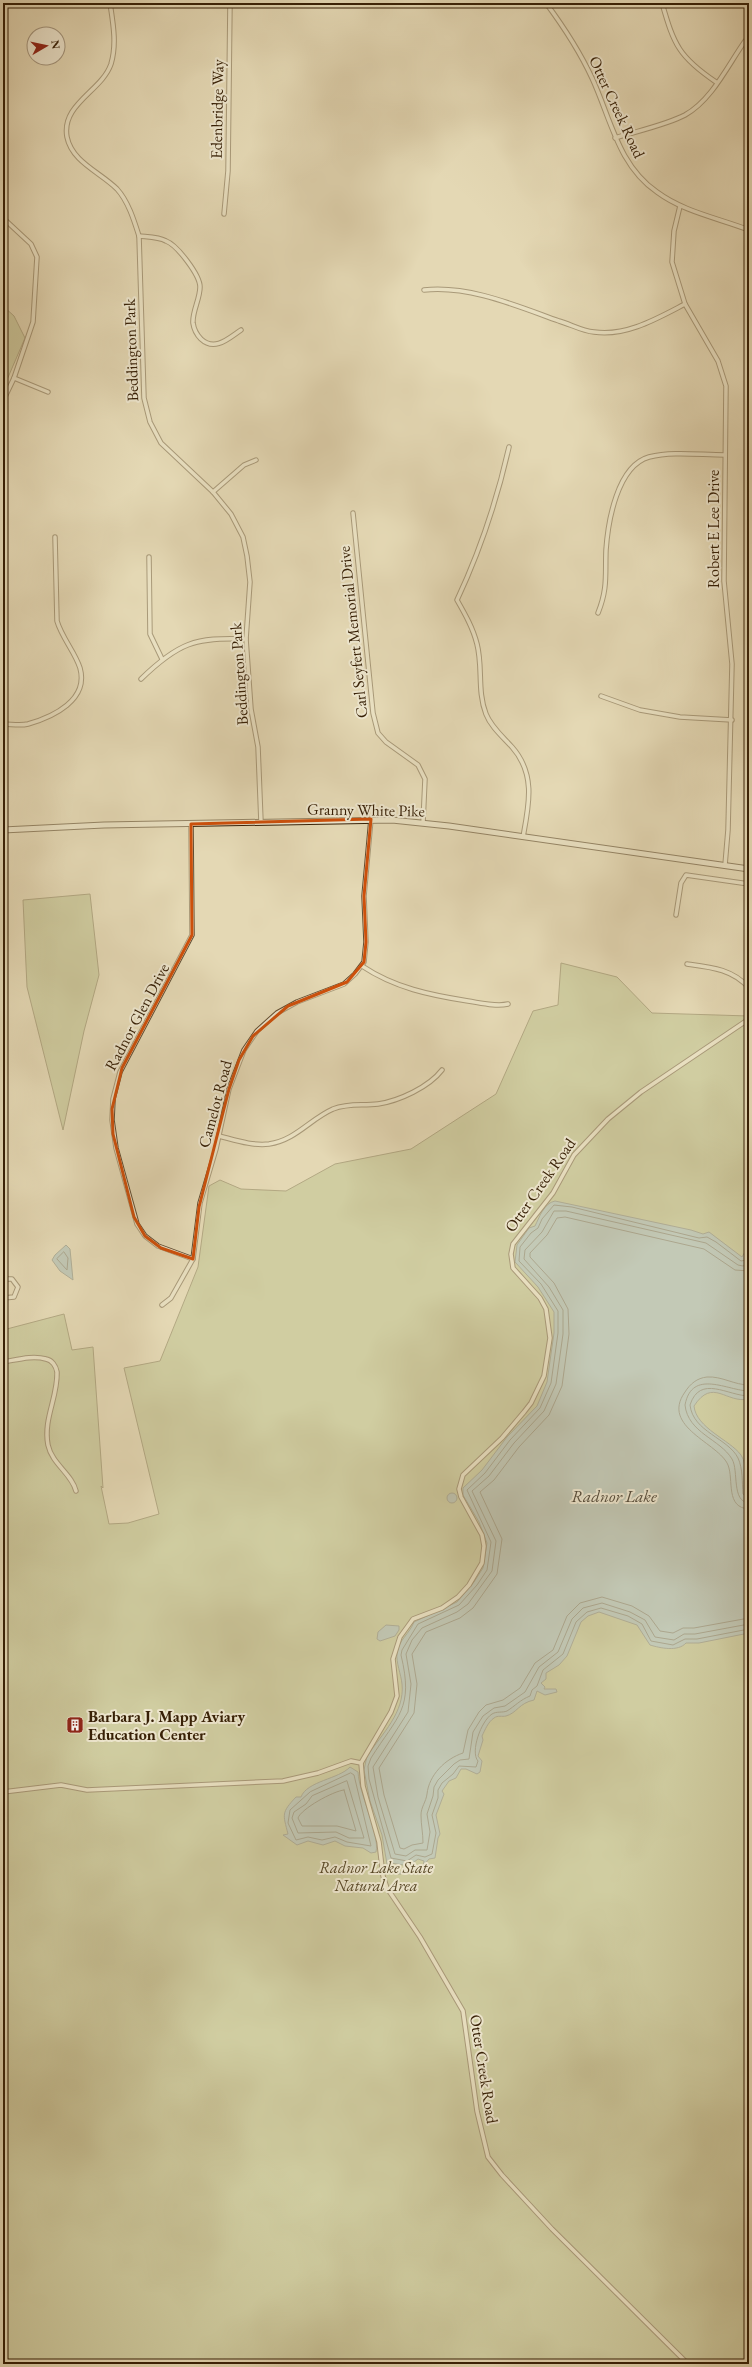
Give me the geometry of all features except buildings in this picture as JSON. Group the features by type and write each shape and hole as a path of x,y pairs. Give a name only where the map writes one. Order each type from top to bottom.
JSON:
{"main road":[{"name":"Granny White Pike","path":"3,830 71,826 370,819 423,823 725,865 749,870"}],"street":[{"name":"Beddington Park","path":"110,3 114,51 111,65 104,78 73,111 69,119 67,135 69,144 78,159 118,190 133,218 139,236 144,398 153,430 161,443 213,492 236,524 243,537 248,556 250,582 246,639 251,709 258,747 261,822"},
{"name":"Edenbridge Way","path":"224,214 228,171 230,3"},
{"name":"Otter Creek Road","path":"546,3 592,77 615,138 630,168 645,183 680,206 749,230"},
{"path":"662,3 670,32 681,53 694,67 716,82"},
{"path":"615,138 684,115 696,107 745,41 749,38"},
{"name":"Robert E Lee Drive","path":"680,206 674,231 672,262 685,304 718,361 726,386 724,581 732,664 732,720 725,865"},
{"path":"3,218 31,244 37,257 33,322 14,378 3,401"},
{"path":"139,236 165,240 173,245 197,275 200,285 193,321 195,333 203,341 213,345 222,343 241,330"},
{"path":"424,290 437,289 485,297 594,332 622,331 641,326 685,304"},
{"path":"14,378 48,392"},
{"path":"509,447 502,480 480,550 457,600 470,624 478,645 479,682 485,713 491,724 517,753 527,773 530,792 523,837"},
{"path":"598,613 605,595 608,535 617,491 635,464 647,458 664,454 725,455"},
{"path":"213,492 244,465 256,460"},
{"name":"Carl Seyfert Memorial Drive","path":"353,513 373,713 378,733 382,738 418,765 425,779 423,823"},
{"path":"3,724 26,725 54,714 75,699 83,684 80,668 61,634 57,621 55,537"},
{"path":"149,557 150,634 162,659"},
{"path":"141,679 162,659 194,641 216,638 246,639"},
{"path":"601,696 640,710 680,717 732,720"},
{"path":"370,819 364,903 366,947 362,966 392,983 415,991 483,1003 508,1004"},
{"name":"Radnor Glen Drive","path":"191,824 192,936 120,1072 113,1098 112,1120 116,1148 137,1224 147,1237 161,1248 193,1259"},
{"path":"676,915 682,880 686,875 749,884"},
{"path":"686,964 725,971 738,977 749,988"},
{"name":"Camelot Road","path":"162,1305 171,1298 193,1259 200,1203 229,1089 239,1060 257,1031 288,1006 344,984 362,966"},
{"name":"Otter Creek Road","path":"688,2364 552,2229 502,2175 488,2157 477,2111 463,2011 420,1937 385,1884 379,1842 364,1794 361,1763 391,1712 397,1696 393,1659 400,1637 408,1628 412,1620 442,1608 458,1597 480,1568 484,1555 483,1541 478,1525 461,1497 459,1486 463,1475 502,1438 524,1412 531,1403 544,1376 550,1338 546,1309 540,1298 513,1268 511,1254 513,1244 553,1193 574,1155 608,1119 641,1092 749,1019"},
{"path":"218,1136 255,1144 278,1142 299,1132 331,1110 349,1104 377,1104 390,1101 429,1082 442,1070"},
{"path":"3,1279 14,1280 18,1287 14,1297 3,1298"},
{"path":"3,1362 40,1358 50,1360 55,1366 56,1380 47,1427 48,1445 54,1460 76,1492"},
{"path":"3,1792 61,1785 87,1790 283,1781 318,1773 352,1761 361,1763"}],"highlighted area":[{"path":"371,819 364,896 366,942 364,962 347,982 288,1006 253,1036 239,1060 229,1089 199,1207 193,1259 161,1248 145,1236 134,1217 113,1134 112,1109 122,1068 192,935 191,824"}],"green space":[{"path":"3,306 14,316 25,338 3,389"},
{"path":"90,894 99,975 84,1031 63,1130 27,987 23,900"},
{"name":"Radnor Lake State Natural Area","path":"561,963 617,977 652,1013 749,1016 749,2364 3,2364 3,1330 64,1314 72,1350 93,1347 103,1488 101,1486 109,1524 128,1523 159,1514 124,1368 160,1361 198,1267 209,1186 220,1180 241,1189 286,1191 335,1164 411,1149 496,1094 533,1011 558,1005"}],"water":[{"name":"Radnor Lake","path":"555,1201 691,1230 703,1234 709,1232 742,1257 747,1248 749,1235 749,1399 741,1400 714,1392 707,1393 694,1406 696,1414 701,1421 736,1449 741,1455 745,1465 746,1490 749,1499 749,1633 699,1643 686,1643 678,1648 664,1648 650,1645 637,1625 599,1612 588,1616 581,1622 567,1656 559,1665 546,1673 546,1679 541,1683 545,1687 544,1689 556,1689 557,1692 545,1695 537,1691 534,1700 525,1703 510,1715 494,1718 487,1726 482,1736 483,1740 478,1756 482,1761 480,1772 477,1774 466,1769 461,1769 456,1778 449,1781 442,1791 444,1794 436,1815 440,1834 435,1858 429,1859 423,1866 424,1861 418,1859 409,1866 391,1863 398,1872 401,1872 401,1874 398,1874 387,1864 382,1835 370,1801 364,1770 367,1756 391,1722 400,1704 402,1684 397,1653 402,1641 414,1622 457,1602 474,1582 483,1568 487,1543 479,1522 463,1495 463,1488 482,1470 507,1437 537,1406 547,1382 554,1333 554,1312 538,1287 515,1262 517,1245 529,1228 535,1226 545,1208 551,1202"},
{"path":"66,1245 70,1249 73,1280 60,1271 52,1260 55,1255"},
{"path":"450,1493 454,1493 456,1494 456,1502 450,1503 447,1500 447,1496"},
{"path":"386,1625 399,1626 399,1630 395,1636 380,1641 377,1639 378,1632"},
{"path":"350,1767 358,1772 359,1781 375,1835 376,1852 371,1853 363,1848 345,1846 335,1841 323,1845 308,1841 297,1845 283,1835 288,1834 284,1814 296,1797 301,1797 310,1787 345,1771"}],"place":[{"name":"Barbara J. Mapp Aviary Education Center","path":"75,1725"}]}
